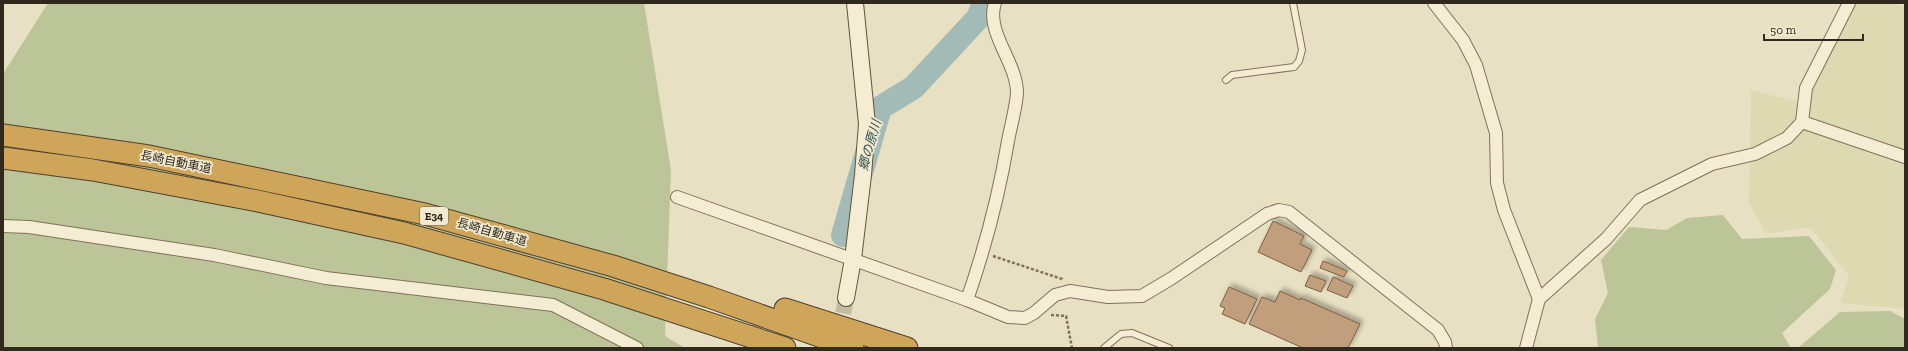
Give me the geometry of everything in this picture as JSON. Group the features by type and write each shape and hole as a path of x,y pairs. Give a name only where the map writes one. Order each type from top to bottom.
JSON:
{"highway":[{"name":"長崎自動車道","path":"3,135 150,156 425,214 613,266 709,297 853,348"},
{"name":"長崎自動車道","path":"3,158 117,175 258,201 404,233 604,289 784,348"},
{"path":"613,266 745,297 908,348"},
{"path":"702,320 756,348"}],"street":[{"path":"846,298 853,259 863,175 867,124 855,3"},
{"path":"967,300 983,253 1001,180 1017,94 1016,76 994,26 992,12 995,3"},
{"path":"1434,3 1463,40 1476,65 1496,133 1497,183 1504,210 1539,300"},
{"path":"1526,348 1539,300 1606,239 1640,200 1712,164 1762,151 1788,138 1802,122 1806,88 1850,3"},
{"path":"1802,122 1905,157"},
{"path":"677,197 967,300 1008,317 1025,318 1034,313 1055,295 1070,290 1108,297 1142,296 1172,278 1267,214 1279,210 1289,212 1438,330 1445,342 1446,348"},
{"path":"3,226 29,227 214,255 326,278 553,305 637,348"}],"lane":[{"path":"1226,80 1232,75 1294,67 1299,61 1302,50 1293,3"},
{"path":"1104,348 1121,334 1132,333 1169,348"}],"path":[{"path":"983,253 1062,279 1070,290"},
{"path":"1034,313 1066,316 1072,348"}],"shaded area":[{"path":"1854,3 1895,3 1905,8 1905,309 1840,303 1849,276 1810,227 1766,234 1749,203 1751,90 1806,104"}],"green space":[{"path":"48,3 644,3 671,170 665,336 685,348 3,348 3,74"},
{"path":"1723,215 1742,239 1809,236 1836,270 1830,289 1782,333 1791,348 1598,348 1595,319 1608,293 1601,260 1629,227 1666,230 1687,218"},
{"path":"1890,311 1905,319 1905,348 1798,348 1840,312"}],"building":[{"path":"1273,221 1304,236 1300,244 1312,250 1301,272 1258,252"},
{"path":"1323,261 1347,271 1344,277 1320,268"},
{"path":"1310,275 1326,281 1321,292 1305,286"},
{"path":"1333,277 1353,286 1347,298 1327,290"},
{"path":"1229,287 1257,299 1245,324 1222,314 1225,308 1220,306"},
{"path":"1280,291 1300,300 1301,298 1360,324 1348,348 1303,348 1249,324 1262,297 1275,302"}],"waterway":[{"name":"郷の原川","path":"843,235 880,108 914,87 978,18 984,3"}],"tunnel":[{"path":"839,337 846,298"}]}
